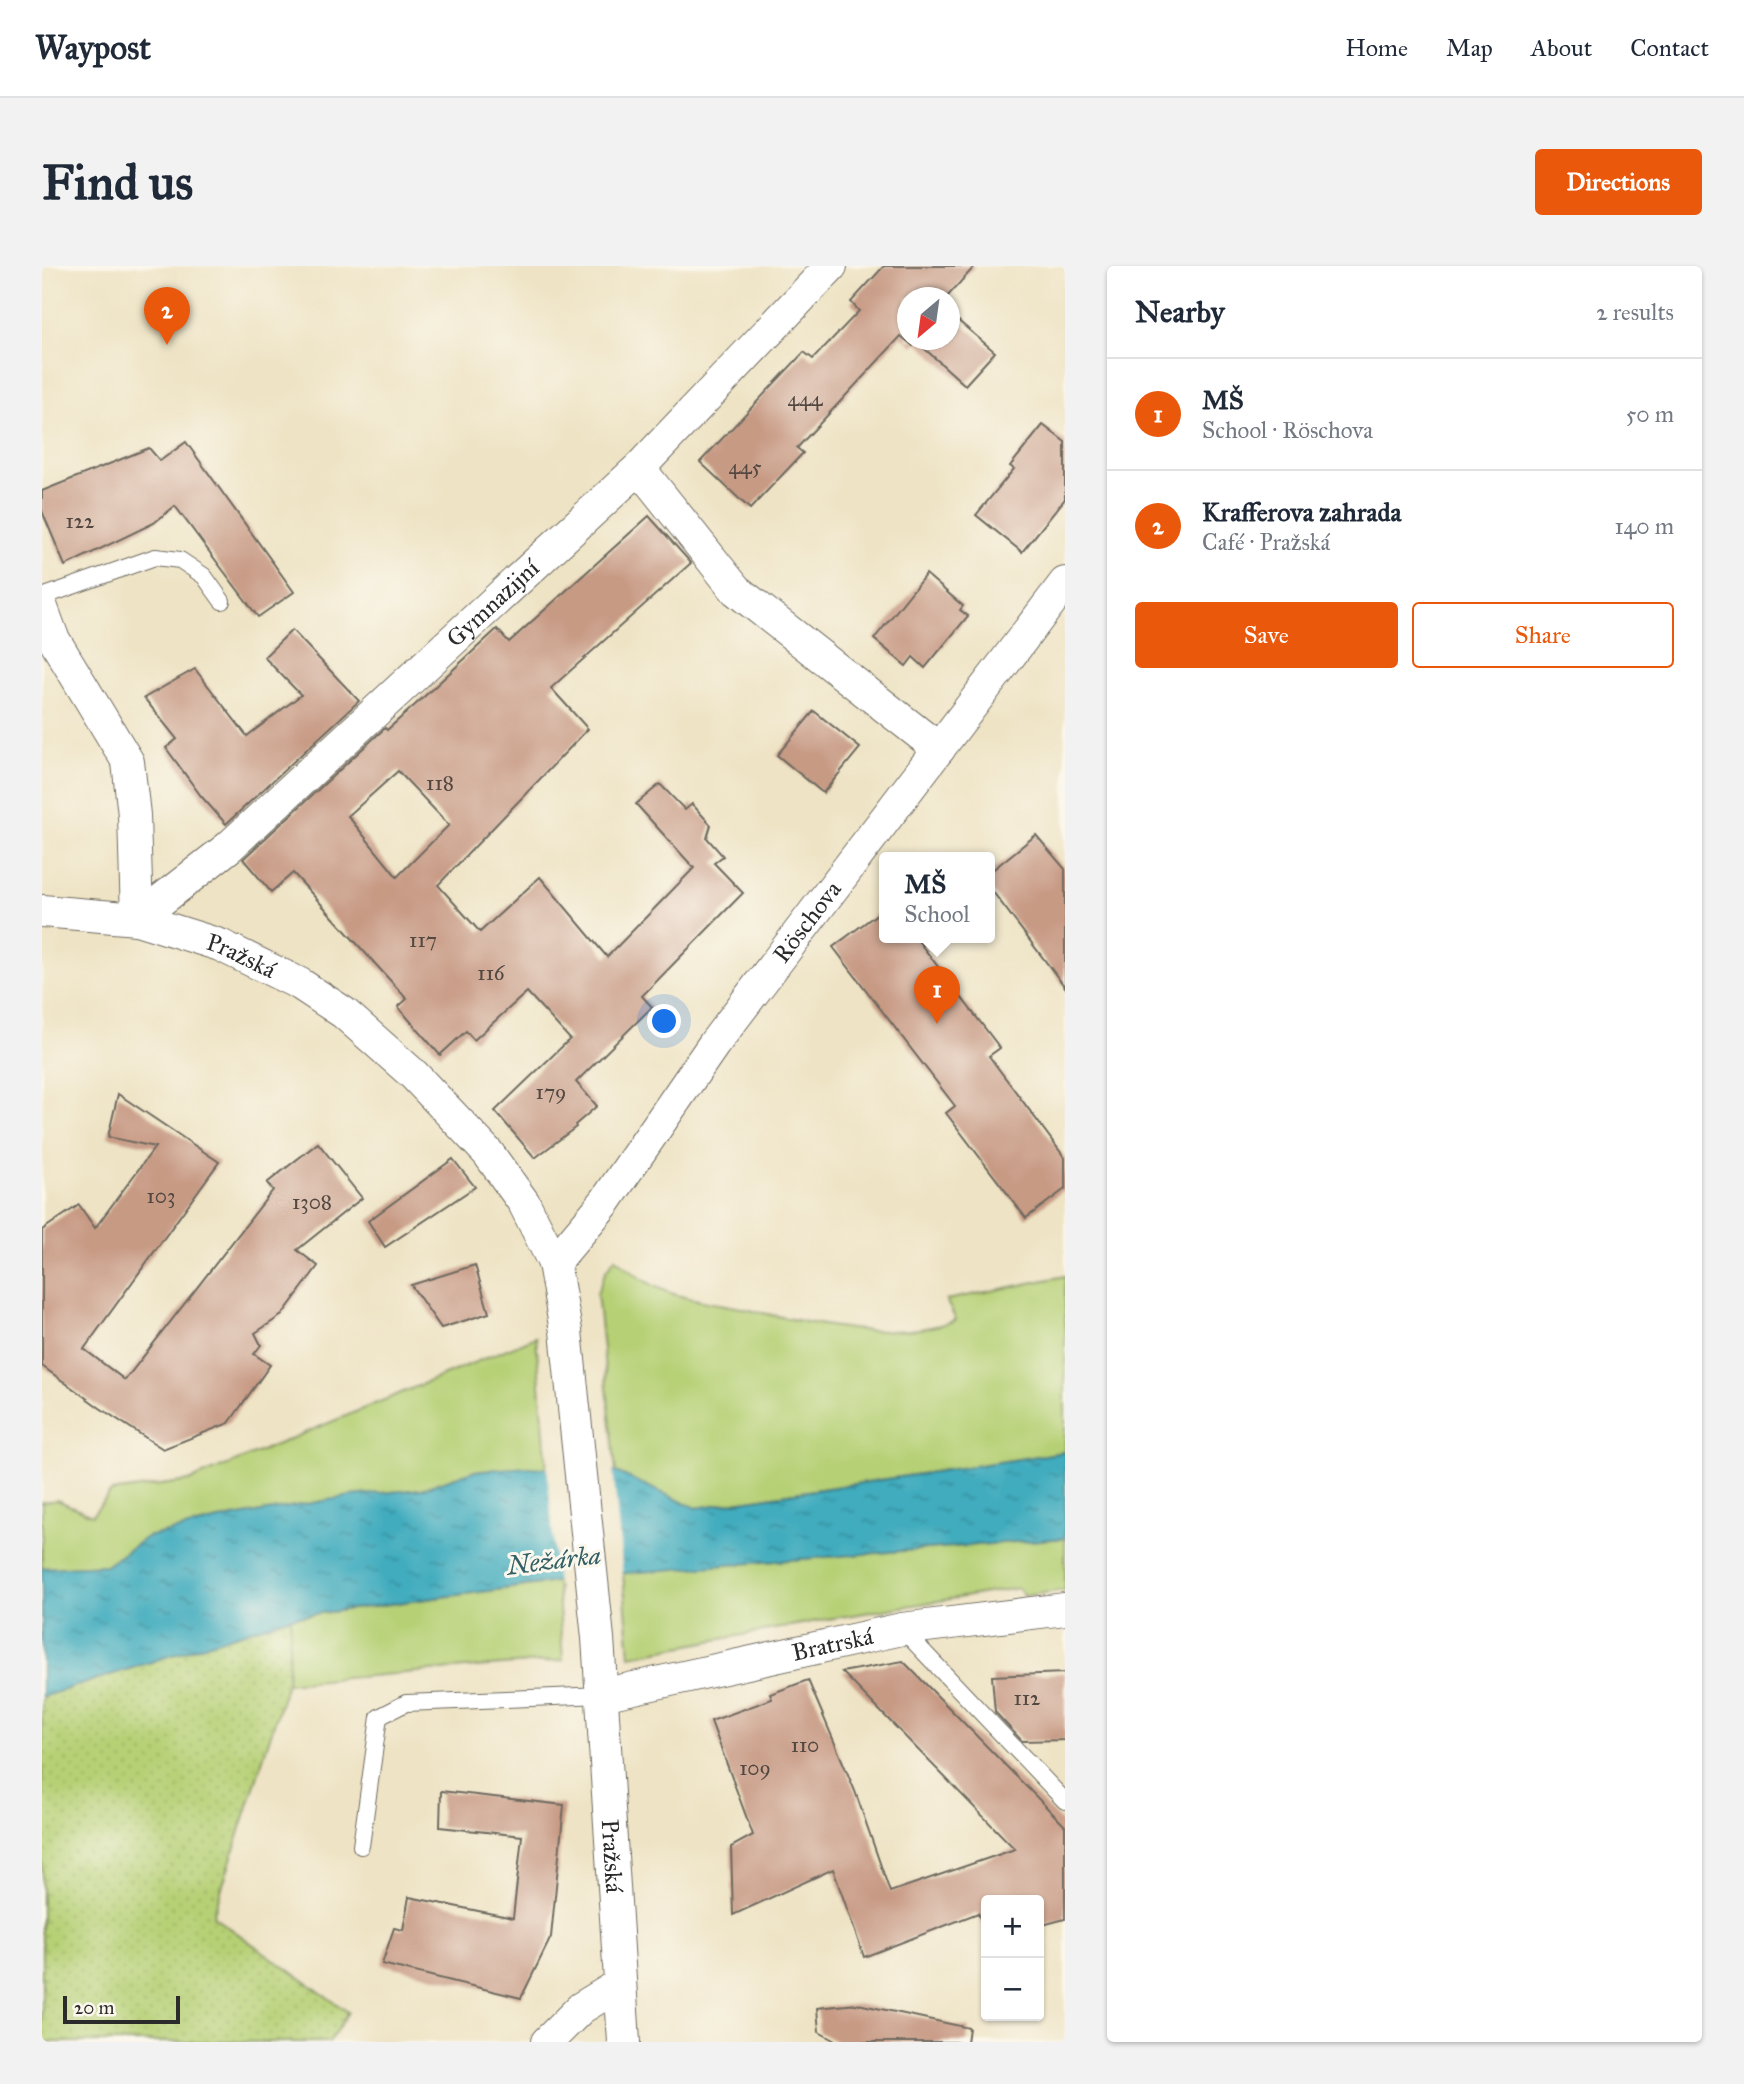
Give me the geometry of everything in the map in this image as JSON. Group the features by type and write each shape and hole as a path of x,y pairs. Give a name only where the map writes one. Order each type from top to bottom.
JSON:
{"street":[{"name":"Gymnazijní","path":"136,919 229,847 639,468 831,266"},
{"path":"639,468 736,590 939,750"},
{"name":"Röschova","path":"554,1263 605,1202 714,1044 1065,583"},
{"path":"42,608 53,638 128,762 134,815 136,919"},
{"name":"Pražská","path":"42,911 136,919 220,945 300,984 344,1013 414,1075 488,1153 524,1203 554,1263 566,1331 601,1682 624,2042"},
{"name":"Bratrská","path":"601,1682 902,1629 1065,1609"},
{"path":"547,2042 581,2008 619,1985"}],"lane":[{"path":"42,597 155,557 180,560 204,576 222,601"},
{"path":"902,1629 1065,1801"},
{"path":"361,1846 379,1717 406,1703 601,1682"}],"green space":[{"path":"615,1258 646,1282 684,1297 818,1324 875,1331 903,1331 956,1320 946,1300 1065,1276 1065,1452 695,1508 616,1472 597,1293"},
{"path":"536,1337 547,1468 473,1471 421,1489 351,1496 222,1519 147,1537 107,1565 42,1568 42,1502 57,1500 92,1515 111,1492 189,1481"},
{"path":"1065,1538 1065,1590 1024,1596 1018,1588 828,1619 630,1656 623,1573"},
{"path":"557,1582 563,1660 287,1683 291,1617"},
{"path":"291,1617 287,1683 213,1916 348,2012 329,2042 42,2042 42,1697"}],"water":[{"name":"Nežárka","path":"1065,1452 1065,1538 615,1574 291,1617 42,1697 42,1568 107,1565 147,1537 223,1519 351,1496 421,1489 473,1471 527,1467 616,1472 696,1508"}],"pier":[{"path":"547,1464 613,1468 623,1577 557,1586"}],"building":[{"path":"884,266 975,266 956,287 897,287 897,340 797,448 803,453 750,509 700,462 804,352 813,359 859,311 851,302"},
{"path":"960,322 995,352 965,385 926,350 960,350"},
{"path":"1043,425 1065,442 1065,499 1022,552 976,515 1014,469 1010,466"},
{"path":"186,442 294,592 258,617 175,506 154,523 65,566 42,511 42,491 149,448 160,461"},
{"path":"649,516 691,563 551,688 588,729 438,885 480,932 540,877 607,957 694,868 636,804 660,784 685,810 692,804 711,825 707,838 723,856 714,863 743,893 642,996 652,1007 576,1082 597,1106 575,1125 576,1127 535,1158 495,1111 570,1039 527,992 474,1040 466,1031 440,1055 398,1007 407,999 293,873 271,892 243,859 497,629 509,642","holes":["398,771 449,825 397,877 348,816"]},
{"path":"926,574 963,606 960,610 968,616 925,668 913,657 906,666 874,639"},
{"path":"292,630 359,701 226,824 201,796 166,748 177,739 144,698 195,669 247,736 301,695 264,657"},
{"path":"814,711 860,748 823,793 777,755"},
{"path":"1036,835 1065,869 1065,987 995,895 995,868"},
{"path":"879,912 879,943 920,943 1000,1048 989,1056 1065,1158 1065,1189 1026,1218 946,1113 955,1106 833,947"},
{"path":"118,1094 219,1162 84,1349 125,1380 273,1190 267,1183 318,1143 362,1198 297,1250 318,1266 282,1315 255,1333 261,1345 254,1354 270,1365 229,1423 163,1449 42,1366 42,1230 79,1205 95,1228 155,1147 108,1137"},
{"path":"453,1159 475,1187 385,1247 368,1221"},
{"path":"475,1265 489,1313 441,1328 411,1285"},
{"path":"903,1661 1065,1826 1065,1919 1044,1925 1044,1895 981,1895 981,1920 978,1913 864,1957 833,1869 733,1915 731,1847 753,1835 711,1721 772,1699 770,1694 808,1680 855,1791 890,1892 1015,1849 842,1672"},
{"path":"1065,1673 1065,1740 1022,1741 995,1712 992,1676"},
{"path":"441,1791 564,1805 551,1937 521,1998 382,1964 394,1928 403,1930 409,1897 513,1918 522,1836 440,1827"},
{"path":"858,2004 969,2028 967,2042 837,2042 819,2032 817,2008"}],"place":[{"name":"Krafferova zahrada","path":"167,345"},
{"name":"MŠ","path":"937,1024"}]}
